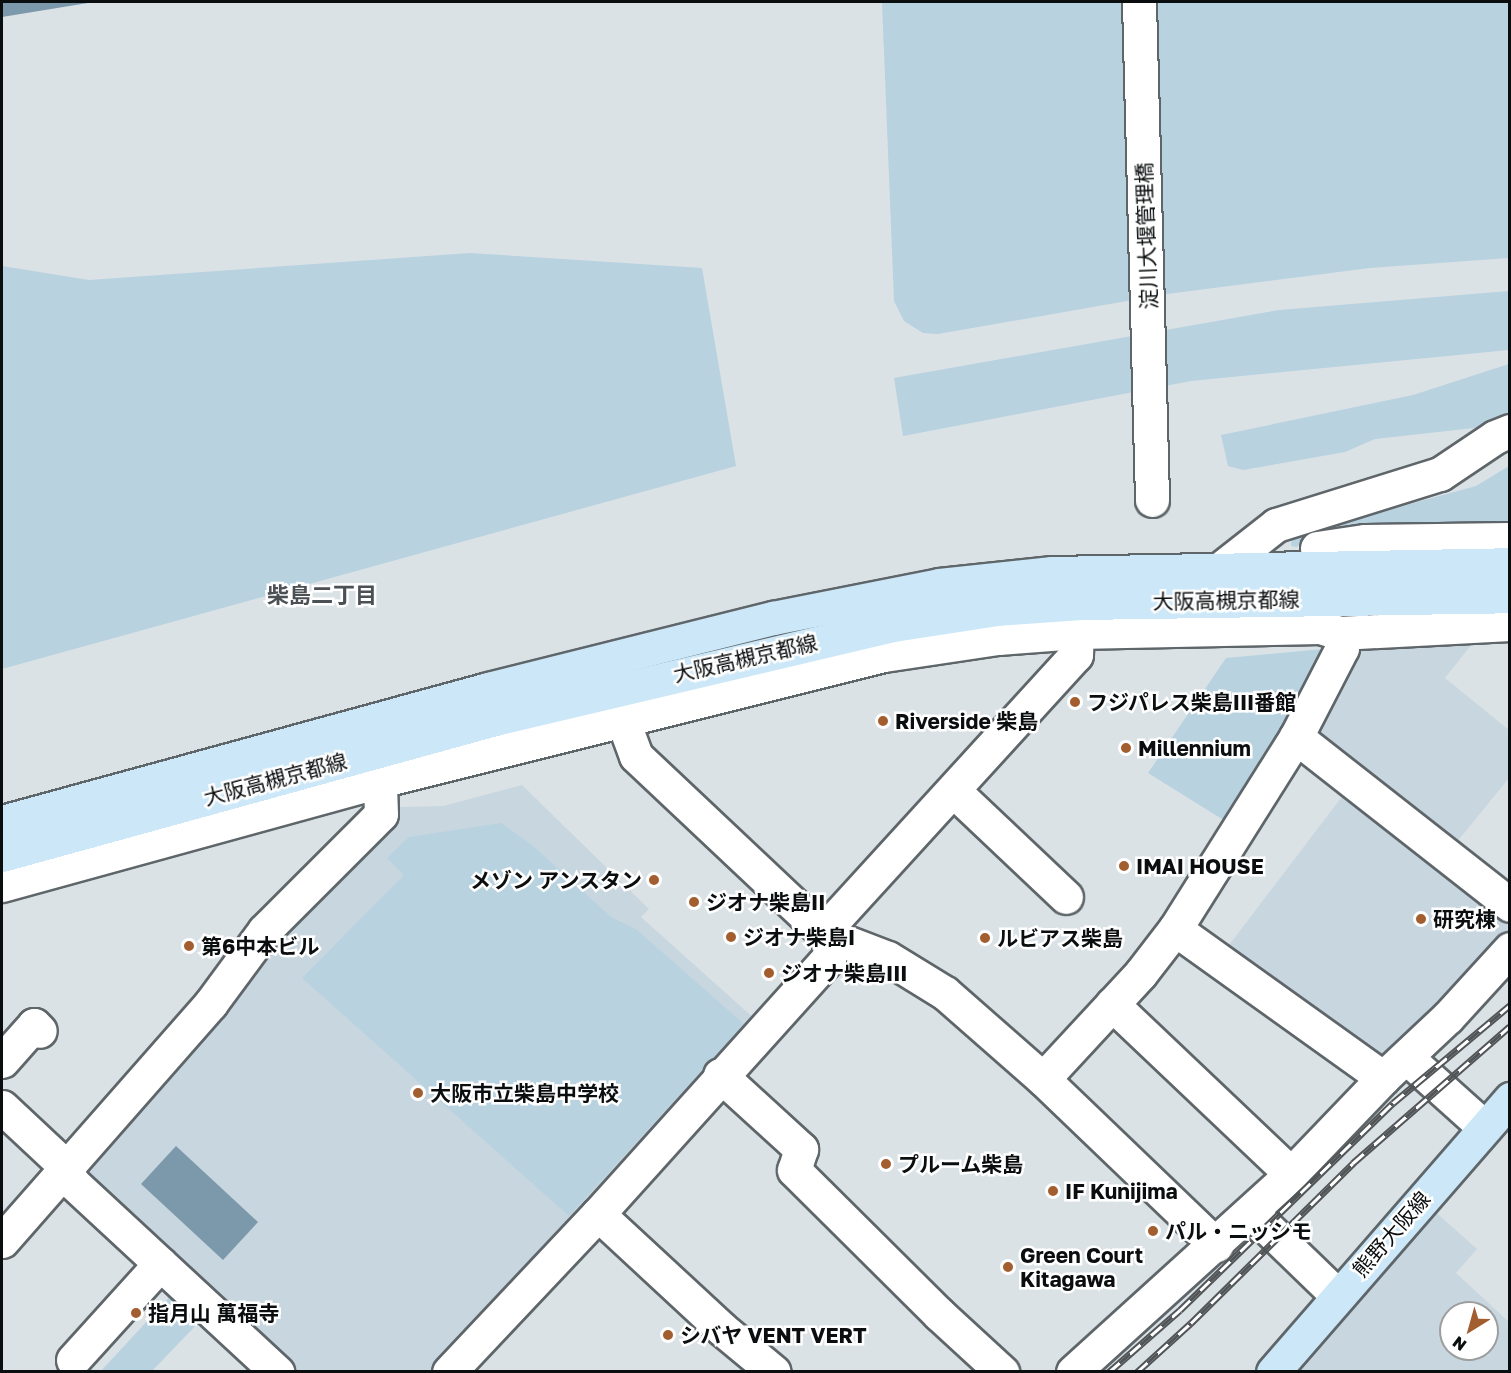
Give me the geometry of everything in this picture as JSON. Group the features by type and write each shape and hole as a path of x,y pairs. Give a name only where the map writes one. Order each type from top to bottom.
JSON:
{"main road":[{"name":"大阪高槻京都線","path":"2,822 488,689 860,599 939,585 1052,573 1509,564"},
{"name":"大阪高槻京都線","path":"2,855 495,719 904,623 996,609 1081,603 1509,596"},
{"name":"熊野大阪線","path":"1273,1371 1509,1099"}],"street":[{"name":"淀川大堰管理橋","path":"1138,2 1152,486"},
{"path":"1220,569 1276,525 1440,474 1495,437 1509,431"},
{"path":"1317,548 1365,541 1509,539"},
{"path":"2,885 380,781 622,718 884,655 998,638 1077,632 1320,627 1340,633 1509,624"},
{"path":"454,1370 829,957 832,937 831,923 1076,655 1077,632"},
{"path":"1043,1079 1112,1004 1175,929 1296,737 1342,648 1340,633"},
{"path":"622,718 636,756 793,905 832,937 888,958 945,993 1043,1079 1216,1245"},
{"path":"1296,737 1509,905"},
{"path":"2,1241 65,1166 211,1003 264,931 381,814 380,781"},
{"path":"954,791 1066,897"},
{"path":"1175,929 1395,1067 1484,1127"},
{"path":"1073,1371 1216,1245 1291,1174 1395,1067 1448,1017 1509,949"},
{"path":"1112,1004 1291,1174"},
{"path":"2,1061 34,1025 40,1031"},
{"path":"720,1075 801,1149 794,1170 939,1314 1002,1371"},
{"path":"2,1107 65,1166 72,1182 277,1371"},
{"path":"1251,1212 1338,1296"},
{"path":"598,1214 713,1321 774,1371"},
{"path":"73,1360 160,1264"}],"shaded area":[{"path":"2,2 94,2 2,17"},
{"path":"882,2 1509,2 1509,258 1370,268 1167,294 938,334 923,333 904,321 894,301"},
{"path":"470,253 702,268 736,466 2,669 2,266 89,280"},
{"path":"1509,291 1509,350 1191,381 903,436 894,378 1279,310"},
{"path":"1509,364 1509,418 1474,428 1375,439 1345,452 1243,470 1228,466 1221,435 1413,395"},
{"path":"1509,466 1509,528 1365,529 1303,540 1297,547 1291,546 1292,536 1476,486"},
{"path":"1472,644 1445,678 1509,730 1509,778 1452,848 1318,737 1315,726 1354,647"},
{"path":"1323,649 1328,655 1230,824 1148,773 1226,658"},
{"name":"大阪市立柴島中学校","path":"522,785 649,909 641,917 757,1021 558,1245 430,1371 290,1371 77,1176 237,976 396,807 443,806"},
{"path":"1347,790 1507,920 1508,934 1390,1061 1374,1061 1223,953"},
{"path":"501,823 532,845 611,917 637,930 744,1024 569,1216 302,978 404,875 387,858 409,837"},
{"path":"176,1146 258,1222 223,1260 141,1184"},
{"path":"1431,1208 1477,1249 1456,1273 1486,1301 1439,1301 1439,1361 1499,1361 1499,1313 1509,1322 1509,1371 1295,1372"},
{"path":"175,1291 203,1318 152,1371 101,1371"}],"railway":[{"path":"1109,1372 1180,1310 1393,1103 1510,1005"},
{"path":"1137,1372 1191,1323 1353,1163 1510,1026"}],"place":[{"name":"フジパレス柴島III番館","path":"1075,702"},
{"name":"Riverside 柴島","path":"883,721"},
{"name":"Millennium","path":"1126,748"},
{"name":"IMAI HOUSE","path":"1124,866"},
{"name":"メゾン アンスタン","path":"654,880"},
{"name":"ジオナ柴島II","path":"694,902"},
{"name":"研究棟","path":"1421,919"},
{"name":"ジオナ柴島I","path":"731,937"},
{"name":"ルビアス柴島","path":"985,938"},
{"name":"第6中本ビル","path":"189,946"},
{"name":"ジオナ柴島III","path":"769,973"},
{"name":"大阪市立柴島中学校","path":"418,1093"},
{"name":"プルーム柴島","path":"886,1164"},
{"name":"IF Kunijima","path":"1053,1191"},
{"name":"パル・ニッシモ","path":"1153,1231"},
{"name":"Green Court Kitagawa","path":"1008,1267"},
{"name":"指月山 萬福寺","path":"136,1313"},
{"name":"シバヤ VENT VERT","path":"668,1335"}],"district":[{"name":"柴島二丁目","path":"322,595"}]}
